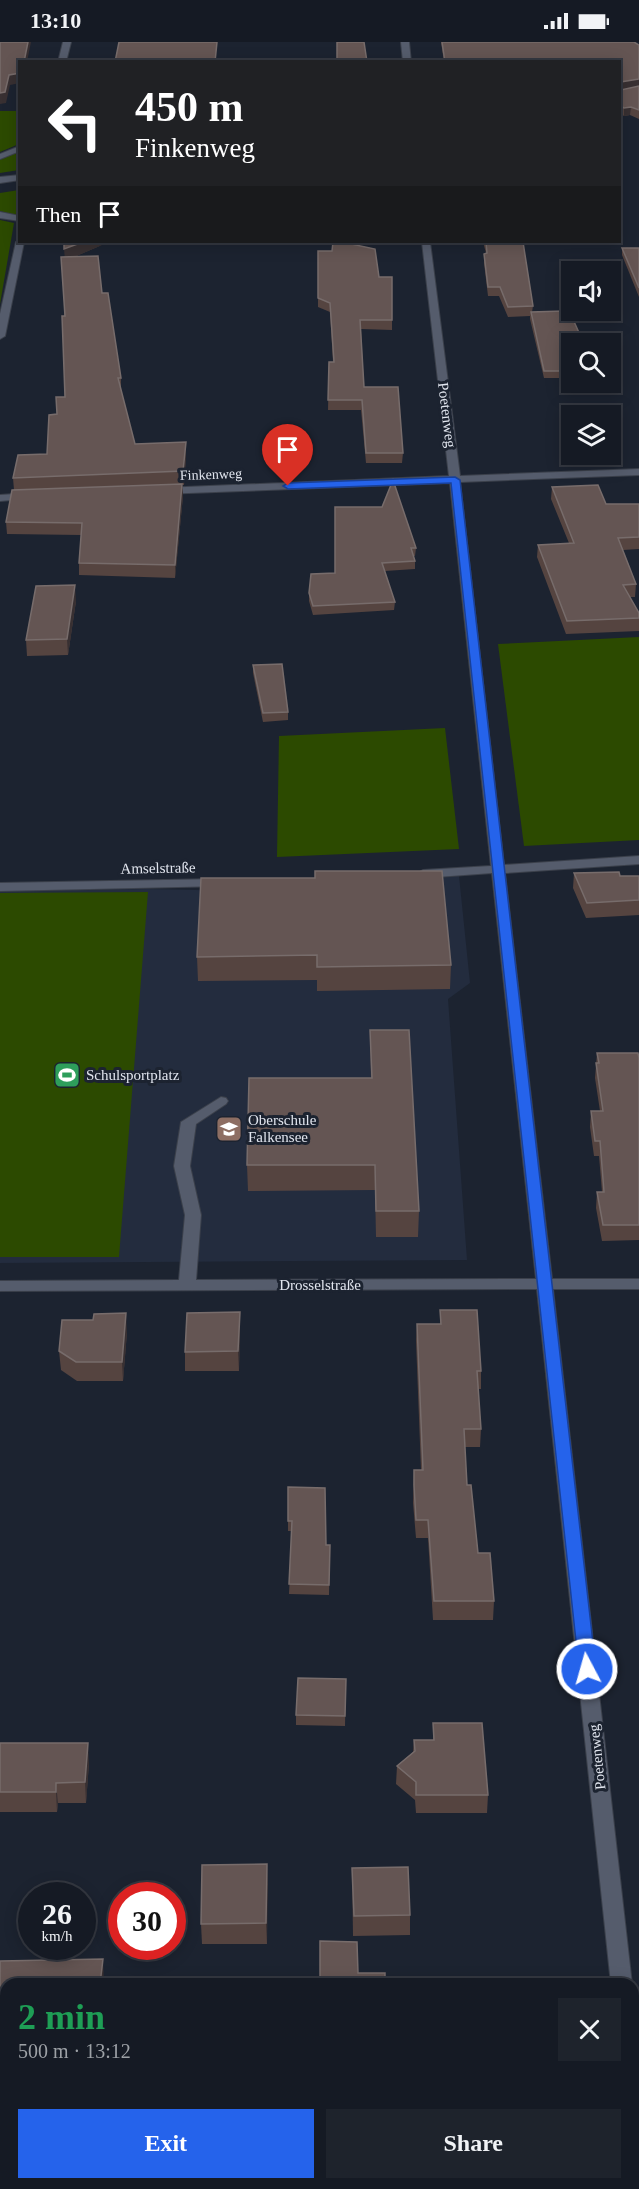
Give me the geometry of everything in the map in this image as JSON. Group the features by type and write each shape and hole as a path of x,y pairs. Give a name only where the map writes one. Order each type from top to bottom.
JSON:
{"street":[{"path":"62,60 67,42"},
{"path":"405,42 407,60"},
{"path":"0,157 18,149"},
{"path":"0,180 18,177"},
{"path":"0,185 18,183"},
{"path":"0,215 18,219"},
{"path":"0,336 20,243"},
{"name":"Poetenweg","path":"426,243 455,480 621,1978"},
{"name":"Finkenweg","path":"156,491 639,472"},
{"path":"0,498 36,496"},
{"path":"407,875 639,860"},
{"name":"Amselstraße","path":"0,887 234,883"},
{"path":"187,1286 193,1215 182,1166 189,1122 221,1101"},
{"name":"Drosselstraße","path":"0,1286 639,1284"}],"shaded area":[{"name":"Oberschule Falkensee","path":"459,876 470,983 448,999 467,1260 0,1263 0,891 148,889 294,892"}],"green space":[{"path":"0,111 18,111 18,144 0,152"},
{"path":"18,151 18,170 0,173 0,160"},
{"path":"18,190 18,216 0,211 0,193"},
{"path":"0,220 14,223 0,304"},
{"path":"639,637 639,840 524,846 498,644"},
{"path":"445,728 459,849 277,857 279,736"},
{"name":"Schulsportplatz","path":"148,892 119,1257 0,1257 0,893"}],"building":[{"path":"0,42 28,42 24,60 18,60 18,73 9,75 5,92 0,93"},
{"path":"119,42 217,42 215,60 115,60"},
{"path":"337,42 364,42 367,60 337,60"},
{"path":"442,42 634,42 639,45 639,79 621,82 621,60 445,60"},
{"path":"639,86 639,110 621,106 621,90"},
{"path":"64,243 80,243 64,249"},
{"path":"333,243 347,243 375,249 379,277 392,277 392,320 360,320 364,387 398,387 403,453 366,453 362,400 328,400 329,362 334,362 330,303 318,298 318,251 332,251"},
{"path":"486,243 523,243 533,306 508,307 500,287 488,287 484,254 487,253"},
{"path":"622,248 639,248 639,288"},
{"path":"98,256 102,293 108,293 121,378 118,378 135,444 186,442 183,471 13,478 18,455 47,454 49,415 57,414 56,397 65,397 62,316 65,316 61,257"},
{"path":"561,311 561,321 574,321 579,333 561,333 561,371 544,371 531,312"},
{"path":"393,480 416,548 411,548 415,561 382,563 395,602 313,606 309,593 311,574 335,573 335,507 382,507"},
{"path":"182,484 175,565 79,563 82,523 6,522 12,490"},
{"path":"598,485 606,504 639,504 639,537 618,538 636,584 623,585 639,613 639,618 567,621 538,545 574,543 552,487"},
{"path":"75,585 67,639 26,640 36,586"},
{"path":"282,664 288,712 263,713 253,665"},
{"path":"315,871 442,871 451,965 317,967 317,955 197,957 201,878 315,878"},
{"path":"619,872 620,876 639,876 639,900 587,903 574,873"},
{"path":"370,1030 409,1030 419,1211 376,1211 375,1165 247,1165 249,1078 372,1078"},
{"path":"597,1053 638,1053 639,1225 603,1225 597,1192 604,1192 600,1141 595,1141 591,1111 603,1111 596,1063 599,1063"},
{"path":"440,1310 477,1310 481,1371 477,1371 481,1429 464,1429 467,1485 471,1485 478,1553 490,1553 494,1601 434,1601 428,1520 416,1520 414,1470 423,1470 417,1324 441,1324"},
{"path":"240,1312 238,1351 185,1352 187,1313"},
{"path":"126,1313 122,1362 76,1362 59,1351 62,1320 93,1320 94,1314"},
{"path":"288,1487 325,1488 326,1545 330,1545 329,1585 289,1584 292,1521 288,1521"},
{"path":"298,1678 346,1679 345,1716 296,1715"},
{"path":"433,1723 482,1723 488,1795 416,1795 416,1782 397,1766 415,1751 414,1740 434,1740"},
{"path":"0,1743 88,1743 85,1782 56,1783 56,1792 0,1792"},
{"path":"267,1864 266,1923 201,1924 202,1865"},
{"path":"408,1867 410,1915 354,1916 352,1868"},
{"path":"320,1941 357,1942 358,1973 385,1973 385,1978 320,1978"},
{"path":"103,1959 101,1978 0,1978 0,1961"}],"place":[{"name":"Schulsportplatz","path":"67,1075"},
{"name":"Oberschule Falkensee","path":"229,1129"}],"route":[{"path":"288,486 455,480 587,1669"}]}
